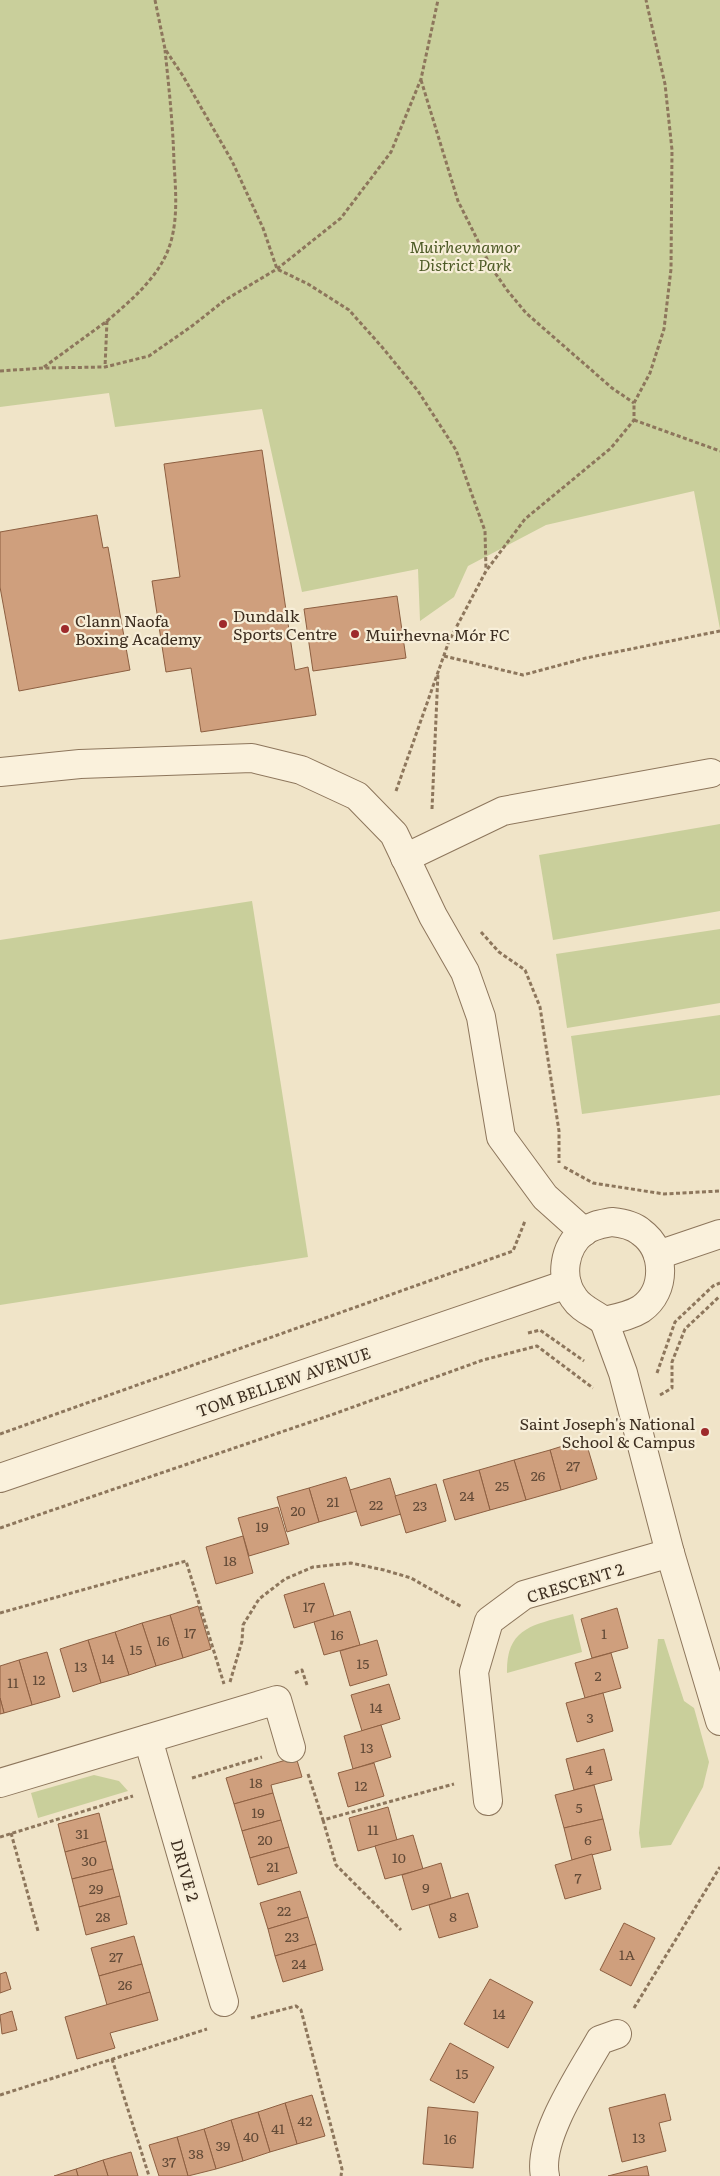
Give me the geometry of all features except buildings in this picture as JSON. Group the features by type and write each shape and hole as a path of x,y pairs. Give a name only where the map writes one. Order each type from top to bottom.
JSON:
{"street":[{"path":"0,772 80,764 252,758 302,770 357,796 400,846 433,916 465,972 482,1017 500,1137 544,1197 584,1232"},
{"path":"400,846 432,845 503,811 711,773"},
{"path":"604,1321 628,1316 642,1308 652,1298 659,1285 661,1270 658,1255 652,1242 641,1231 627,1224 612,1222 597,1224 584,1232 574,1242 567,1255 564,1270 567,1284 574,1298 584,1309 604,1321 630,1400 670,1553 720,1720"},
{"path":"658,1255 720,1234"},
{"name":"TOM BELLEW AVENUE","path":"0,1478 567,1284"},
{"name":"CRESCENT 2","path":"489,1621 524,1595 670,1553"},
{"path":"486,1788 474,1672 489,1621"},
{"path":"0,1783 276,1700 291,1748"},
{"name":"DRIVE 2","path":"148,1739 224,2002"},
{"path":"545,2176 543,2166 551,2129 600,2040 617,2034"}],"path":[{"path":"44,368 107,321 136,296 154,275 165,258 173,238 176,190 173,128 165,49 155,0"},
{"path":"0,371 105,367 149,356 225,300 246,289 277,268 342,218 391,152 421,79 438,0"},
{"path":"400,846 396,788 449,641 486,571 525,519 611,448 634,420 634,404 650,373 664,329 670,269 672,150 665,84 646,0"},
{"path":"165,49 184,76 232,161 263,228 277,268 308,284 349,310 418,391 456,450 485,531 486,571"},
{"path":"421,79 458,201 491,267 506,290 526,312 599,377 634,404"},
{"path":"105,367 107,321"},
{"path":"634,420 720,451"},
{"path":"444,656 523,675 586,658 720,631"},
{"path":"432,845 438,673"},
{"path":"480,931 499,952 525,970 540,1007 559,1131 560,1164 593,1182 664,1194 720,1192"},
{"path":"0,1434 513,1251 527,1216 544,1197"},
{"path":"0,1528 331,1415 483,1360 537,1346 569,1368 616,1407 626,1404 656,1380 660,1360 675,1322 713,1286 720,1283"},
{"path":"630,1400 662,1395 672,1388 672,1362 685,1329 720,1296"},
{"path":"522,1334 540,1330 590,1366"},
{"path":"0,1613 186,1561 224,1685"},
{"path":"229,1687 242,1641 243,1625 259,1599 285,1579 313,1567 351,1564 384,1570 411,1578 489,1621"},
{"path":"308,1773 336,1865 401,1930"},
{"path":"322,1820 486,1788"},
{"path":"11,1833 38,1931"},
{"path":"617,2034 720,1867"},
{"path":"250,2018 296,2006 301,2010 342,2169 341,2176"},
{"path":"0,2095 214,2028"},
{"path":"112,2060 150,2176"}],"green space":[{"name":"Muirhevnamor District Park","path":"0,0 720,0 720,629 694,491 546,525 468,566 454,597 420,621 418,569 302,592 262,409 115,427 109,393 0,407"},
{"path":"720,824 720,911 553,940 539,855"},
{"path":"252,901 308,1257 0,1305 0,940"},
{"path":"720,929 720,1003 567,1028 556,954"},
{"path":"720,1015 720,1095 582,1114 571,1036"},
{"path":"573,1614 582,1652 507,1673 508,1657 517,1637 535,1625"},
{"path":"658,1639 664,1639 684,1701 694,1708 709,1762 703,1787 671,1845 641,1848 639,1833"},
{"path":"94,1775 119,1781 128,1791 38,1818 31,1793"}],"place":[{"name":"Dundalk Sports Centre","path":"223,624"},
{"name":"Clann Naofa Boxing Academy","path":"65,629"},
{"name":"Muirhevna Mór FC","path":"355,634"},
{"name":"Saint Joseph's National School & Campus","path":"705,1432"}]}
